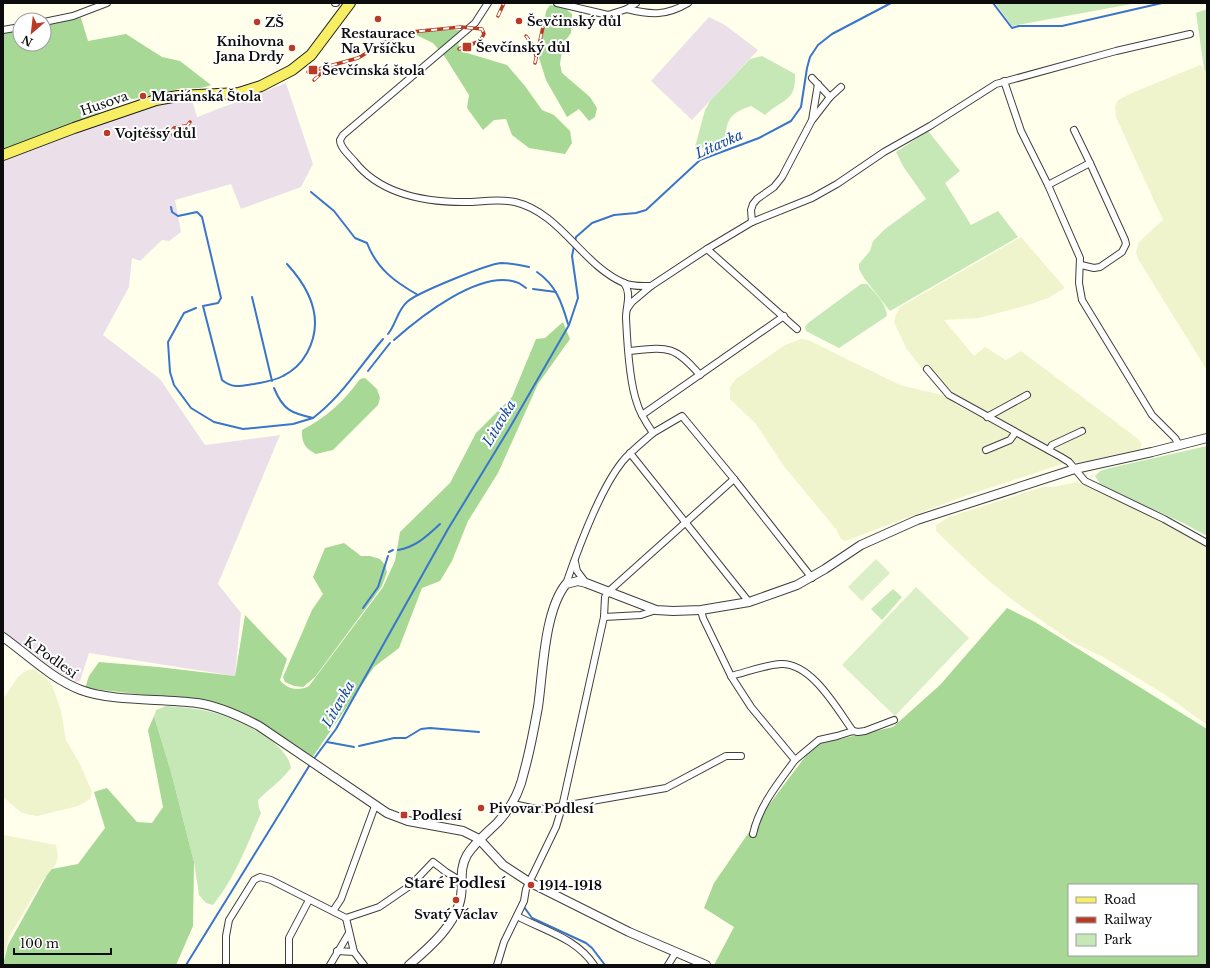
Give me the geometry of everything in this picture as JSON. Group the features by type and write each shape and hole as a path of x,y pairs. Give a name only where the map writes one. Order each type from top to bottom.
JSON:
{"main road":[{"name":"Husova","path":"4,153 156,100 178,96 239,93 261,86 292,70 311,55 350,3"}],"street":[{"path":"52,20 73,16 96,5 107,3"},
{"path":"488,3 475,23 343,135 340,143 359,168 374,179 397,192 422,198 447,201 512,201 533,210 556,225 600,267 624,283 628,288 629,294 627,309 634,394 642,415 653,433"},
{"path":"557,3 608,15 627,9 636,3"},
{"path":"627,9 642,13 658,14 675,11 688,3"},
{"path":"627,309 632,302 651,286 707,249 752,222 812,198 831,188 884,152 930,126 988,89 1004,81 1116,51 1190,34"},
{"path":"812,78 830,97"},
{"path":"1004,81 1021,131 1048,185 1080,258 1081,265 1079,283 1082,300 1152,415 1175,438 1179,445"},
{"path":"812,120 818,84"},
{"path":"752,222 751,210 753,204 782,177 812,120 830,97 841,87"},
{"path":"1074,130 1126,244 1122,252 1100,267 1094,268 1081,265"},
{"path":"1048,185 1090,163"},
{"path":"707,249 797,329"},
{"path":"624,283 637,286 651,286"},
{"path":"642,415 784,316"},
{"path":"630,351 659,348 672,350 681,355 700,375"},
{"path":"927,369 949,395 1069,462 1085,481 1164,519 1207,543"},
{"path":"987,417 1027,395"},
{"path":"409,965 437,940 455,913 461,898 463,863 472,848 498,822 513,804 524,774 533,736 544,652 551,619 557,600 566,584 599,503 611,479 630,454 653,433 682,416 812,578"},
{"path":"1049,450 1052,445 1082,431"},
{"path":"986,450 1010,440 1015,433"},
{"path":"566,584 578,581 586,583 656,610 701,610 749,602 768,597 812,578 850,552 882,535 917,520 1075,469 1207,438"},
{"path":"630,454 749,602"},
{"path":"497,965 504,942 517,916 529,882 556,827 562,807 604,617 608,592 734,479"},
{"path":"575,562 578,571 586,583"},
{"path":"604,617 641,615 656,610"},
{"path":"701,610 703,618 731,676 750,707 795,760"},
{"name":"K Podlesí","path":"3,637 55,676 74,687 96,694 197,703 216,707 238,715 259,726 375,806 397,818 462,831 480,840"},
{"path":"731,676 782,664 792,665 801,669 820,686 853,731"},
{"path":"753,834 756,822 773,790 795,760 819,740 853,731 865,731 894,720"},
{"path":"513,804 546,809 666,788 726,756 741,756"},
{"path":"333,911 341,899 375,806"},
{"path":"480,840 503,865 529,882 629,932 706,965"},
{"path":"226,965 226,936 229,920 254,880 260,877 266,878 346,918 379,907 411,885 433,862 461,881"},
{"path":"289,965 289,938 309,900"},
{"path":"517,916 569,940 582,949 594,965"},
{"path":"346,918 354,952 364,965"},
{"path":"330,965 349,933"},
{"path":"337,951 354,952"},
{"path":"668,965 676,952"}],"shaded area":[{"path":"709,17 725,25 758,50 692,120 651,81"},
{"path":"286,83 313,164 301,187 241,209 231,184 175,200 181,232 169,241 162,240 140,261 132,258 129,287 103,335 160,379 205,445 280,435 218,584 241,613 235,676 89,653 80,681 73,682 3,633 3,156 155,105 192,100 197,117"}],"green space":[{"path":"995,3 1137,3 1012,26"},
{"path":"550,5 565,8 572,14 571,33 563,44 560,64 562,73 590,97 597,108 595,117 589,121 579,109 567,117 546,80 539,58 546,11"},
{"path":"1207,9 1207,76 1204,68 1196,13"},
{"path":"81,18 88,41 126,34 162,57 180,61 211,85 178,89 152,97 116,102 103,109 98,114 3,150 3,30 12,28 12,52 52,52 52,23"},
{"path":"443,30 465,30 458,45 467,53 507,65 525,86 542,110 554,115 570,131 572,143 565,154 529,148 512,135 506,119 494,120 483,130 467,108 469,95 445,57 433,43 412,33"},
{"path":"762,56 795,74 795,83 791,95 788,99 765,115 751,106 739,111 731,117 729,121 725,139 705,148 696,149 695,147 705,110 710,101 750,59"},
{"path":"1200,65 1204,68 1207,76 1207,370 1138,259 1136,252 1139,242 1163,220 1116,117 1115,106 1118,100 1134,92"},
{"path":"928,131 960,171 945,183 971,225 998,211 1018,237 890,311 864,278 859,269 859,264 870,251 873,241 885,229 926,199 903,166 896,152"},
{"path":"1021,237 1065,288 1048,298 1025,306 979,318 944,320 974,356 985,347 1006,360 1021,351 1137,438 1142,444 1140,449 1079,463 1073,461 1027,437 935,382 923,370 906,348 894,322 900,307"},
{"path":"861,284 867,284 877,295 885,307 887,316 839,348 806,331 805,327 808,323"},
{"path":"563,322 570,339 538,384 498,473 468,521 452,561 440,581 422,588 399,648 374,667 312,758 214,703 85,688 89,676 99,662 235,676 245,615 287,659 280,680 286,686 294,689 302,689 309,686 383,587 395,561 400,532 450,483 476,433 512,397 536,339 545,338"},
{"path":"801,339 808,340 900,385 946,396 956,405 1010,431 1065,461 1065,463 962,497 845,541 841,539 836,529 783,465 756,424 730,399 730,387 736,379 785,345"},
{"path":"365,378 377,389 380,398 378,405 333,450 316,454 309,450 303,442 302,430 327,414 348,394 360,379"},
{"path":"1207,446 1207,536 1185,524 1101,485 1095,476 1100,471 1110,468"},
{"path":"1077,482 1105,493 1156,517 1207,545 1207,725 1164,694 1103,657 1072,642 1011,599 981,574 936,531 936,525 949,517 1043,487 1054,487"},
{"path":"344,543 361,556 370,556 380,559 385,565 387,572 382,586 315,677 303,687 294,686 285,682 283,677 312,610 323,594 313,577 325,548"},
{"path":"876,559 890,573 862,601 848,587"},
{"path":"916,587 969,638 895,716 842,665"},
{"path":"893,589 902,597 882,620 871,609"},
{"path":"1007,608 1035,622 1207,729 1207,965 714,965 734,927 704,908 714,883 756,822 814,745 893,727 940,685"},
{"path":"35,669 48,680 53,688 61,711 66,740 81,766 92,792 90,799 78,806 37,816 22,813 3,797 3,699 18,677 27,670"},
{"path":"166,706 205,711 233,719 246,725 270,740 280,749 287,758 291,768 258,800 261,813 251,837 228,884 213,905 206,903 199,895 194,862 171,772 154,716 156,710"},
{"path":"154,716 171,772 194,862 193,926 176,965 3,965 8,945 47,875 52,869 78,864 105,828 94,792 107,788 137,822 152,823 163,807 148,730"},
{"path":"3,835 56,845 58,856 56,864 42,881 9,937 3,963"}],"waterway":[{"name":"Litavka","path":"313,760 336,729 448,529 509,429 569,325 578,298 572,256 576,237 592,223 614,215 636,213 646,210 700,160 759,138 791,121 801,107 810,57 818,45 832,34 891,3"},
{"path":"993,3 1012,28 1019,26 1062,26 1162,3"},
{"path":"311,192 334,211 355,238 367,243 381,267 394,280 418,295"},
{"path":"171,207 172,212 178,216 197,212 202,217 221,298 218,303 203,306 222,380 230,385 245,385 280,378 294,369 307,353 315,329 315,317 308,294 287,264"},
{"path":"388,334 399,313 407,302 424,292 482,268 501,263 529,267"},
{"path":"537,272 544,277 554,289 568,324"},
{"path":"394,340 434,308 468,289 485,283 501,280 517,282 526,288"},
{"path":"533,289 556,292"},
{"path":"252,297 272,381"},
{"path":"196,308 184,313 168,342 170,372 174,385 191,408 214,422 243,429 293,424 313,418"},
{"path":"274,388 284,406 293,412 313,418 342,390 383,339"},
{"path":"368,371 390,343"},
{"path":"398,550 416,544 440,524"},
{"path":"389,552 393,550"},
{"path":"363,608 378,587 388,556"},
{"path":"359,746 394,738 406,738 421,729 430,728 479,732"},
{"path":"327,742 354,747"},
{"name":"Litavka","path":"186,965 311,763"},
{"path":"524,907 532,918 586,943 592,948 605,965"}],"railway":[{"path":"498,16 504,3"},
{"path":"308,72 358,58 401,33 461,27 482,29 484,34 480,41 459,49"},
{"path":"535,63 543,27"},
{"path":"526,36 532,44 536,56"},
{"path":"314,80 329,66"},
{"path":"185,126 174,128 172,131 173,135 179,136 190,122"}],"place":[{"name":"Restaurace Na Vršíčku","path":"378,19"},
{"name":"Ševčinský důl","path":"519,21"},
{"name":"ZŠ","path":"257,22"},
{"name":"Ševčínský důl","path":"467,47"},
{"name":"Knihovna Jana Drdy","path":"292,48"},
{"name":"Ševčínská štola","path":"313,70"},
{"name":"Mariánská Štola","path":"143,96"},
{"name":"Vojtěšsý důl","path":"107,133"},
{"name":"Pivovar Podlesí","path":"481,808"},
{"name":"Podlesí","path":"404,815"},
{"name":"1914-1918","path":"531,885"},
{"name":"Svatý Václav","path":"456,900"}],"district":[{"name":"Staré Podlesí","path":"455,883"}]}
